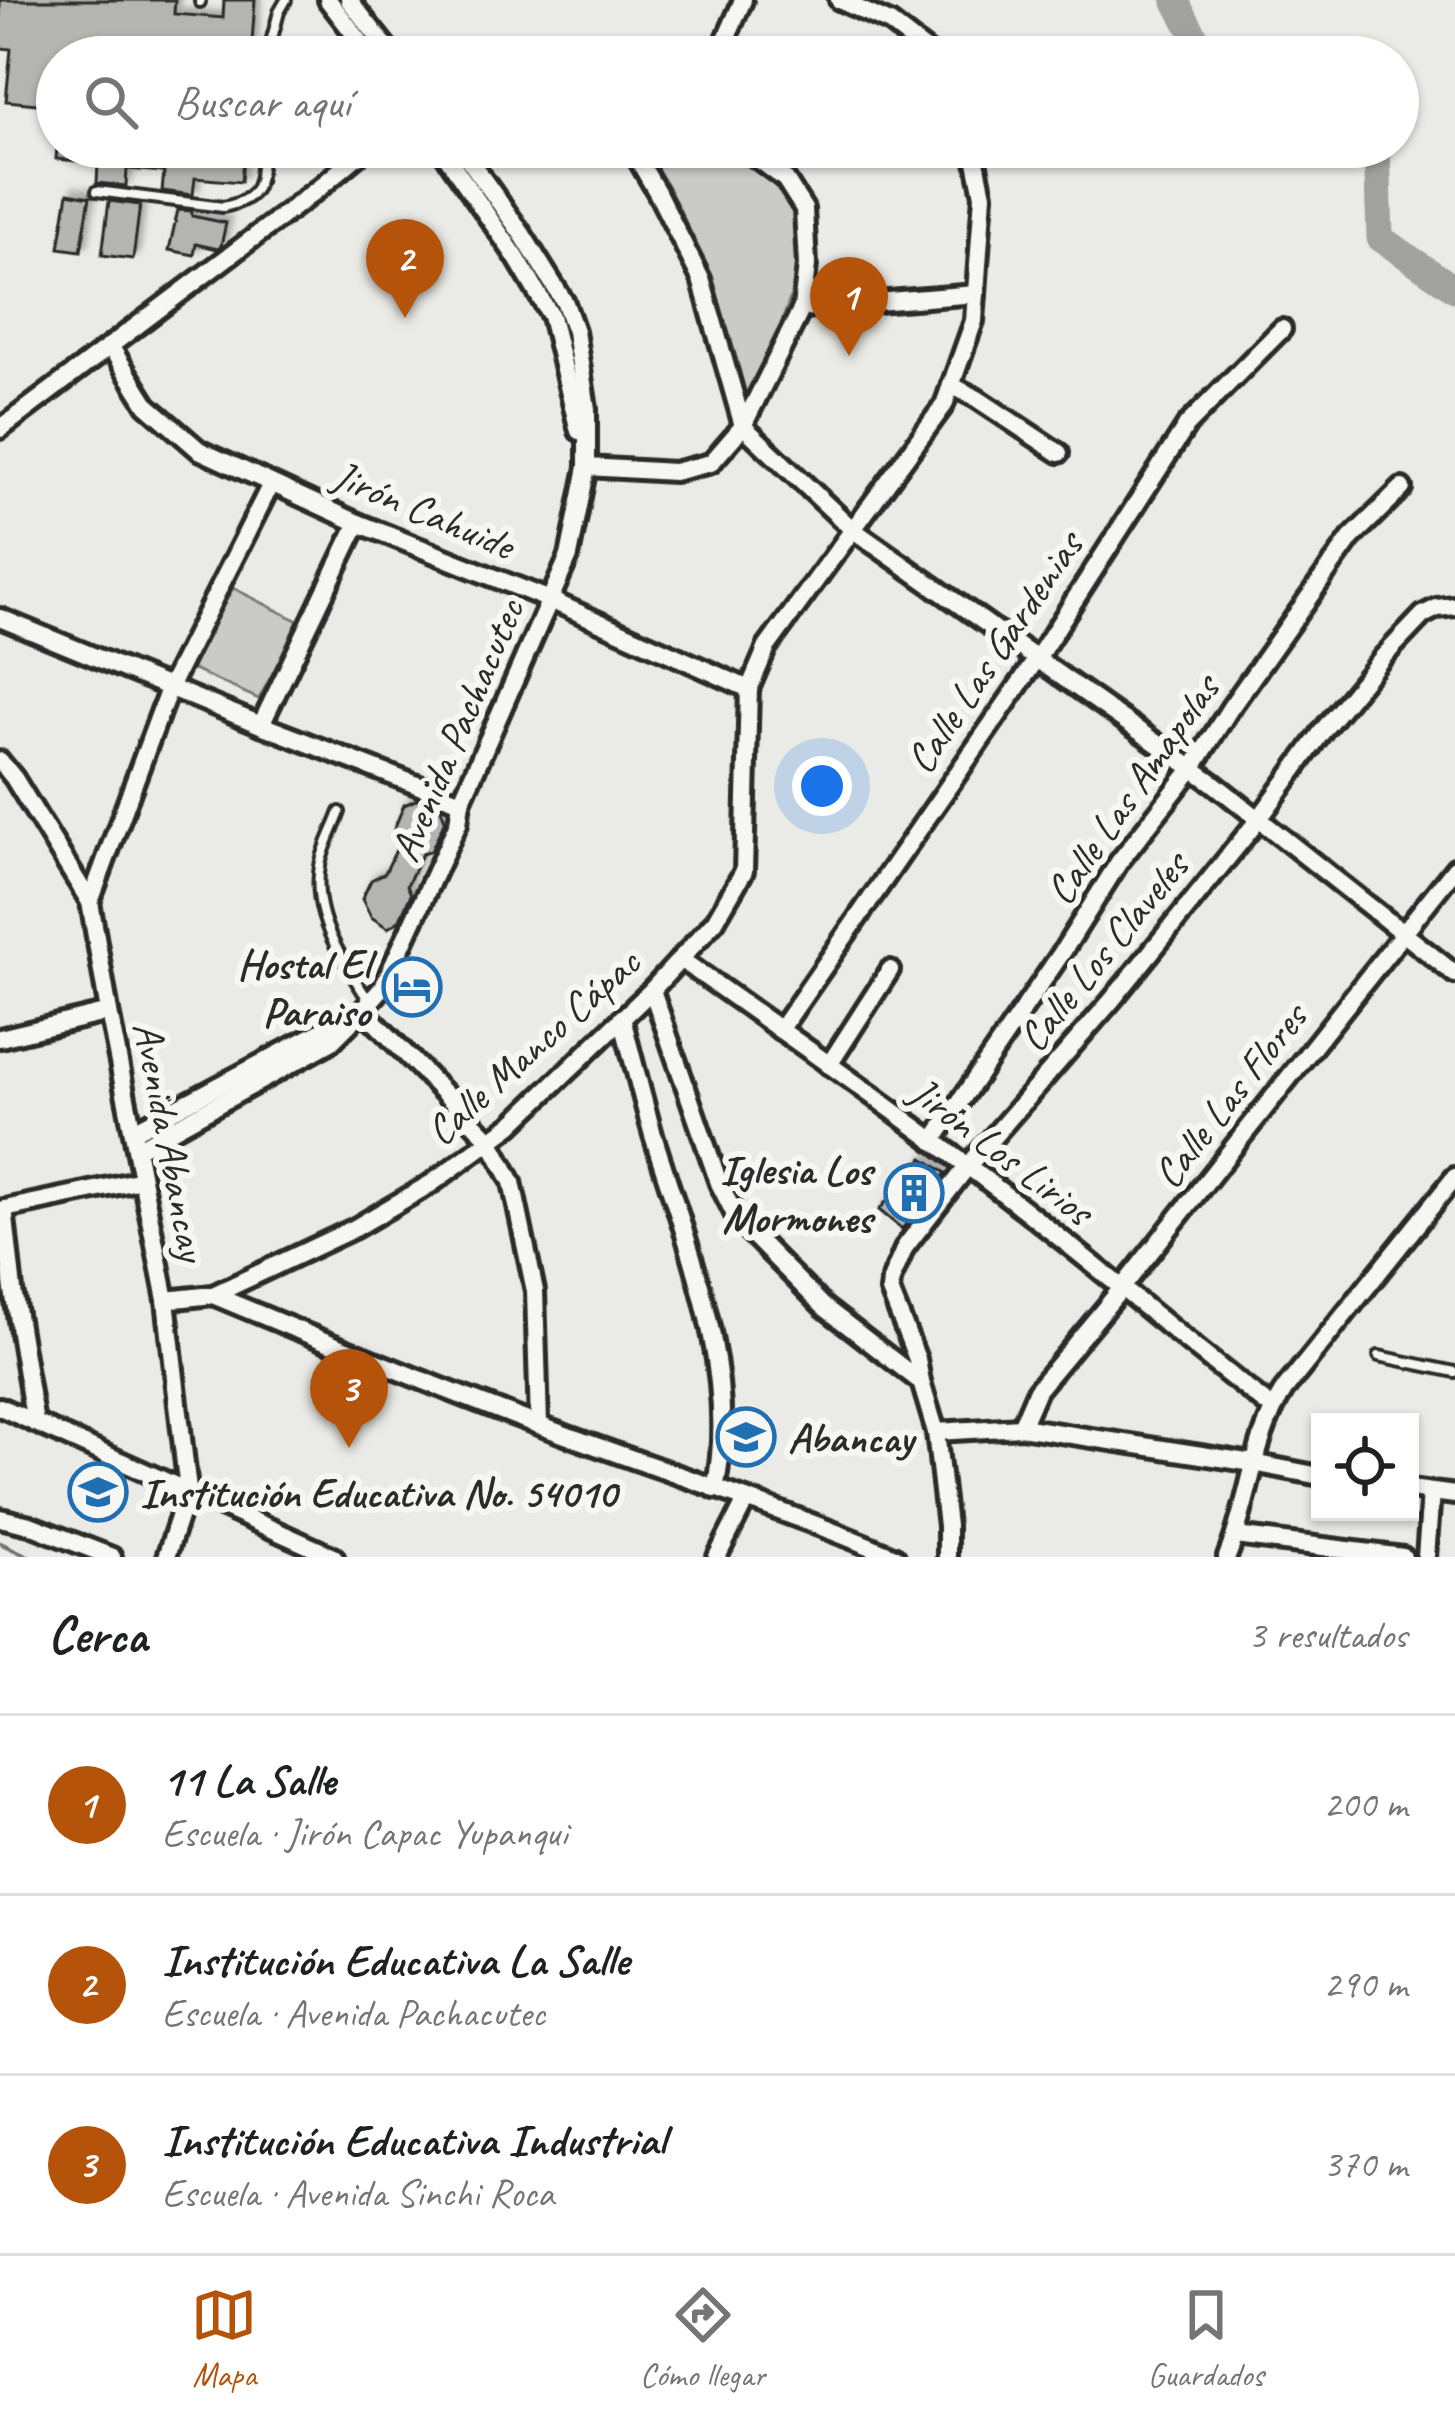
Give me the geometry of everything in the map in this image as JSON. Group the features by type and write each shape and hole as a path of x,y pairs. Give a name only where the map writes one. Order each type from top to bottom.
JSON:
{"street":[{"path":"328,0 356,36"},
{"path":"350,0 378,36"},
{"path":"727,36 742,0"},
{"path":"839,0 907,36"},
{"path":"2,423 342,168"},
{"name":"Avenida Pachacutec","path":"455,168 551,316 587,467"},
{"name":"Avenida Pachacutec","path":"135,1140 331,1042 382,987 458,823 460,802 569,556 587,467 587,409 574,331 565,303 475,168"},
{"path":"643,168 701,280 743,426 852,529 1192,769 1455,974"},
{"path":"587,467 674,472 711,463 743,426 802,308 807,265 804,209 784,179 770,168"},
{"path":"749,689 767,646 944,405 974,321 983,195 977,168"},
{"path":"802,308 976,294"},
{"name":"Calle Las Gardenias","path":"780,1030 1036,660 1187,425 1282,329"},
{"name":"Jirón Cahuide","path":"110,346 147,405 199,450 749,689"},
{"path":"951,385 1059,453"},
{"path":"90,902 170,686 272,484"},
{"name":"Calle Las Amapolas","path":"933,1142 1119,862 1192,769 1351,538 1402,488"},
{"path":"261,725 358,523"},
{"name":"Calle Los Claveles","path":"921,1382 890,1292 905,1247 967,1167 1112,1000 1383,657 1423,615 1455,606"},
{"path":"0,618 460,802"},
{"name":"Calle Manco Cápac","path":"166,1300 213,1295 355,1228 432,1184 511,1125 652,990 715,921 744,871 749,689"},
{"name":"Avenida Abancay","path":"0,761 7,781 90,902 166,1300 188,1490 166,1557"},
{"name":"Calle Las Flores","path":"1021,1427 1037,1390 1455,868"},
{"name":"Jirón Los Lirios","path":"680,959 1048,1228 1272,1408"},
{"path":"829,1065 890,970"},
{"path":"652,990 726,1203 824,1307 921,1382 936,1432 947,1557"},
{"path":"367,1006 490,1140 512,1183 535,1291 539,1426"},
{"path":"0,1038 109,1012"},
{"path":"622,1018 693,1261 718,1371 722,1460 715,1489"},
{"path":"1227,1557 1272,1408 1455,1177"},
{"path":"35,1423 2,1210 142,1180"},
{"path":"213,1295 539,1426 895,1557"},
{"path":"0,1407 334,1557"},
{"path":"936,1432 1021,1427 1311,1474"},
{"path":"1419,1490 1455,1495"},
{"path":"1426,1557 1431,1492"},
{"path":"717,1557 746,1500"},
{"path":"0,1518 112,1557"},
{"path":"1236,1536 1403,1557"}],"lane":[{"path":"273,36 286,0"},
{"path":"97,191 224,208 256,192 261,168"},
{"path":"340,812 320,866 320,894 326,927 367,1006"},
{"path":"1379,1355 1455,1372"}],"shaded area":[{"path":"656,168 760,168 794,214 797,279 747,400 729,333 678,207"},
{"path":"233,588 300,622 259,699 189,668"}],"building":[{"path":"0,0 175,0 174,14 223,18 224,0 255,0 252,36 36,36 36,104 6,101 11,49 0,48"},
{"path":"98,168 242,168 241,182 195,178 193,195 162,191 164,172 127,169 126,186 97,183"},
{"path":"68,193 90,197 81,251 59,248"},
{"path":"109,201 140,205 133,259 102,255"},
{"path":"178,210 226,223 221,246 196,244 194,255 169,250"},
{"path":"418,799 441,809 445,820 407,885 411,894 399,921 388,928 371,917 362,899 371,880 385,873 400,842 392,834 404,805"},
{"name":"Iglesia Los Mormones","path":"923,1158 946,1173 902,1229 879,1210"}],"waterway":[{"path":"1175,0 1195,36"},
{"path":"1378,168 1380,238 1455,289"},
{"path":"0,1543 30,1557"}],"place":[{"name":"Institución Educativa La Salle","path":"405,318"},
{"name":"11 La Salle","path":"849,356"},
{"name":"Hostal El Paraiso","path":"412,987"},
{"name":"Iglesia Los Mormones","path":"914,1193"},
{"name":"Abancay","path":"746,1437"},
{"name":"Institución Educativa Industrial","path":"349,1448"},
{"name":"Institución Educativa No. 54010","path":"98,1492"}]}
